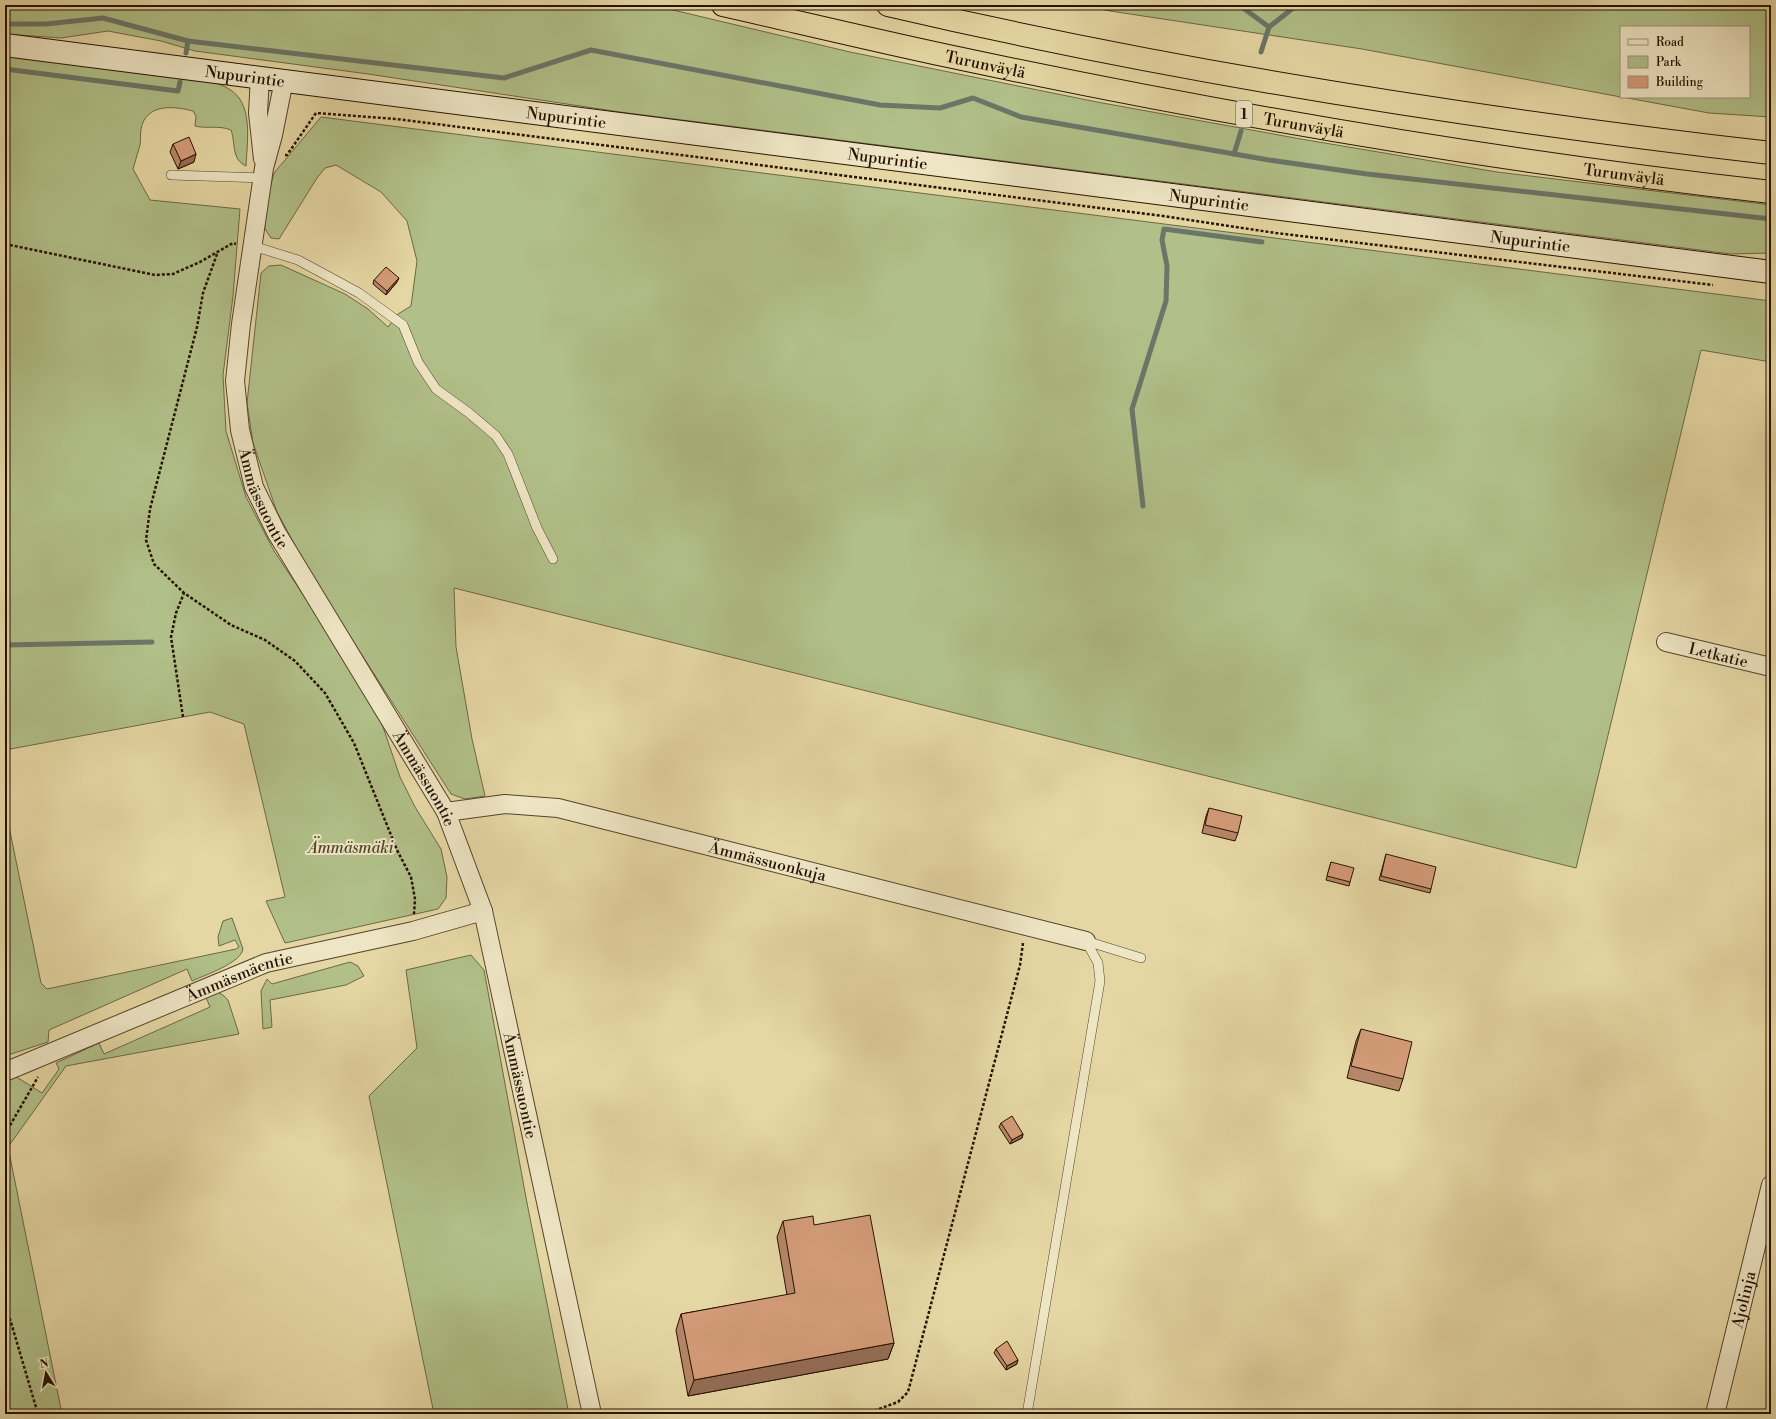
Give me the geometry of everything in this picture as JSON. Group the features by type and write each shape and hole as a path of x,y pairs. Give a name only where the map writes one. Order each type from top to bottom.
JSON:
{"highway":[{"name":"Turunväylä","path":"723,5 946,56 1105,89 1252,116 1520,160 1771,192"},
{"name":"1","path":"888,5 1115,53 1247,77 1525,122 1771,154"}],"main road":[{"name":"Nupurintie","path":"5,45 1771,272"}],"street":[{"name":"Ämmässuontie","path":"260,77 258,113 265,167"},
{"name":"Ämmässuontie","path":"284,80 265,167 241,324 235,381 240,430 254,487 276,532 446,812 483,911 592,1414"},
{"name":"Letkatie","path":"1666,642 1771,667"},
{"name":"Ämmässuonkuja","path":"446,812 505,804 558,808 1086,941"},
{"name":"Ämmäsmäentie","path":"6,1071 266,963 413,931 483,911"},
{"name":"Ajolinja","path":"1715,1414 1771,1185"}],"lane":[{"path":"171,175 265,167"},
{"path":"253,246 298,260 359,293 403,325 418,362 436,389 470,413 496,436 508,454 537,528 552,559"},
{"path":"1086,941 1141,958"},
{"path":"1027,1414 1100,981 1098,963 1086,941"}],"path":[{"path":"265,167 287,155 316,113 396,119 1163,216 1276,233 1718,286"},
{"path":"5,244 155,275 173,274 216,254 233,243 253,246"},
{"path":"216,254 203,293 197,327 150,509 146,540 154,564 184,593 231,625 265,640 295,661 325,693 354,743 397,850 411,877 415,899 413,931"},
{"path":"183,717 172,637 176,613 184,593"},
{"path":"865,1414 898,1402 908,1392 1020,965 1023,948 1019,925"},
{"path":"5,1134 51,1053"},
{"path":"5,1309 10,1319 38,1414"}],"green space":[{"path":"5,5 652,5 850,52 1097,102 1301,139 1497,172 1771,205 1771,253 1731,254 620,112 368,74 195,51 161,41 108,31 61,38 5,34"},
{"path":"1081,5 1771,5 1771,117 1709,113 1627,98 1750,98 1750,26 1620,26 1620,97 1362,49 1110,11"},
{"name":"Ämmäsmäki","path":"5,56 208,81 222,85 229,89 237,95 242,104 246,113 248,135 246,166 241,163 236,155 231,130 195,126 196,116 193,111 178,108 162,108 149,115 144,121 141,129 140,145 133,169 150,200 240,209 233,296 223,375 226,431 246,497 274,551 324,626 381,721 400,777 415,807 441,849 447,877 446,898 438,909 285,943 266,901 285,897 244,724 210,712 5,750"},
{"path":"321,117 1771,301 1771,362 1701,350 1576,868 454,588 456,647 472,739 485,796 465,799 451,794 314,580 277,512 253,443 247,403 261,273 269,266 281,265 345,294 368,309 388,327 398,314 411,306 417,261 407,221 381,192 336,165 325,168 317,178 279,239 271,238 265,229 266,205 274,173"},
{"path":"5,807 41,983 47,989 236,949 239,947 235,940 219,946 218,937 223,921 232,918 243,949 241,954 222,968 192,981 187,969 49,1030 48,1042 5,1056"},
{"path":"471,955 484,970 527,1203 569,1414 434,1414 369,1096 417,1048 406,970"},
{"path":"350,962 358,966 364,976 346,985 270,1000 272,1027 263,1029 261,991 267,979 272,984"},
{"path":"218,992 228,1000 239,1034 66,1066 8,1147 62,1414 5,1414 5,1067 7,1071 42,1093 59,1069 56,1063 99,1043 104,1054 210,1007 205,995"}],"building":[{"path":"189,137 196,154 181,161 173,144"},
{"path":"386,267 399,278 387,291 374,280"},
{"path":"1209,808 1242,816 1238,833 1205,825"},
{"path":"1386,854 1436,867 1431,889 1381,876"},
{"path":"1331,862 1354,868 1350,882 1327,876"},
{"path":"1361,1029 1412,1042 1403,1079 1351,1066"},
{"path":"1012,1116 1023,1134 1012,1140 1001,1123"},
{"path":"870,1215 894,1343 694,1380 681,1314 795,1293 783,1221 813,1216 814,1225"},
{"path":"1007,1341 1018,1360 1007,1366 996,1349"}],"waterway":[{"path":"1239,5 1269,27"},
{"path":"1269,27 1297,5"},
{"path":"5,24 46,24 103,18 188,41 504,78 591,50 880,105 940,108 973,98 1021,117 1269,160 1367,174 1771,219"},
{"path":"1261,52 1269,27"},
{"path":"186,53 188,41"},
{"path":"5,69 178,91 180,82"},
{"path":"1234,154 1241,131"},
{"path":"1143,506 1132,409 1166,301 1167,266 1162,240 1164,229 1262,242"},
{"path":"5,645 152,642"}]}
